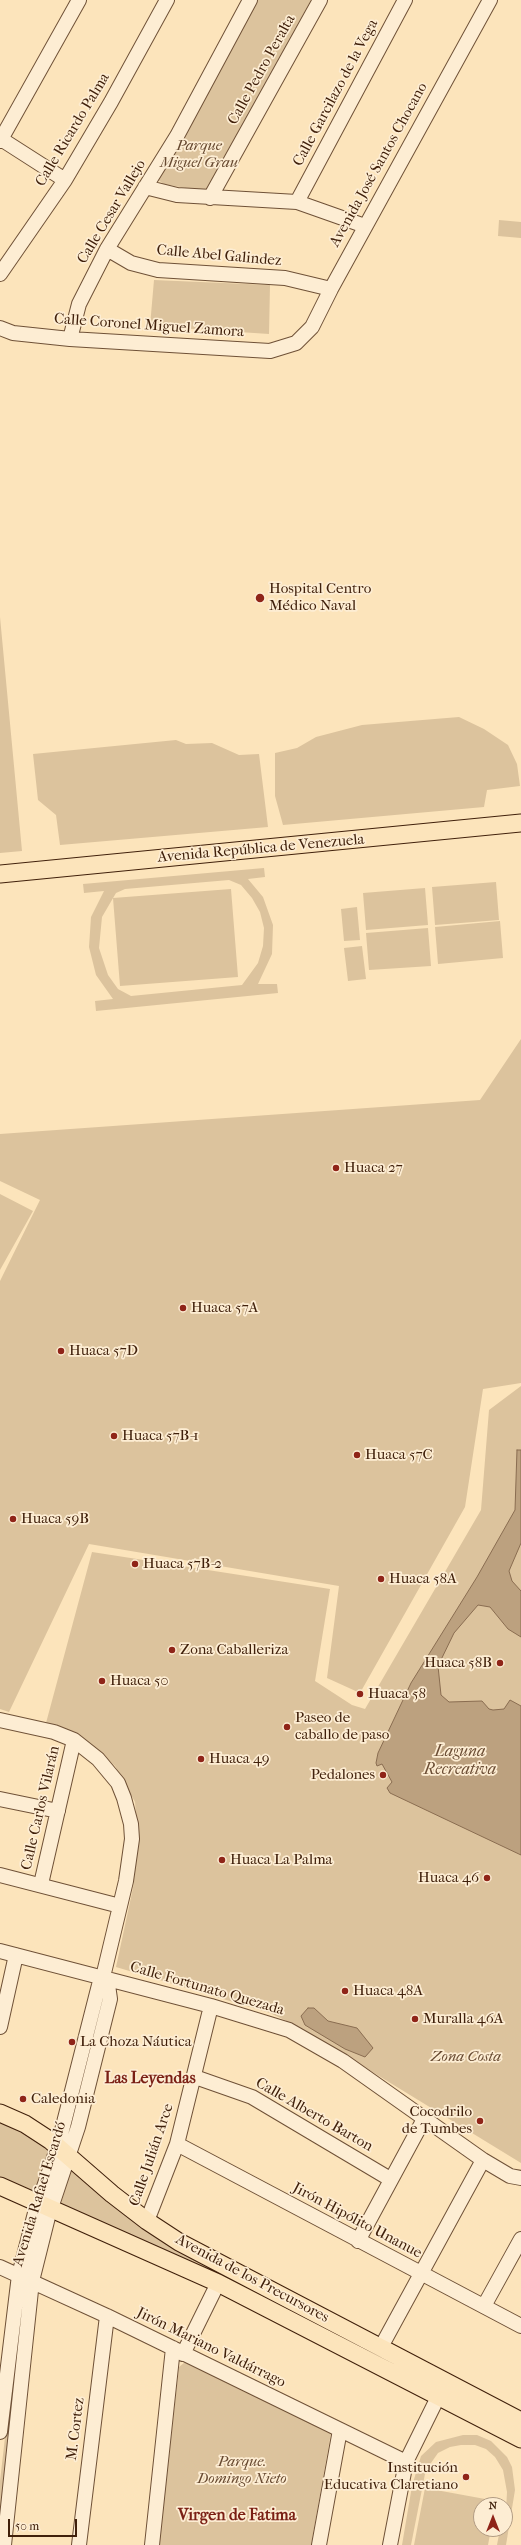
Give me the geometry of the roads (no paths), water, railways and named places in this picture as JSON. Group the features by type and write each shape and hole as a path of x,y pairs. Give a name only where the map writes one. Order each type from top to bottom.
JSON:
{"main road":[{"name":"Avenida República de Venezuela","path":"0,874 521,823"},
{"name":"Avenida de los Precursores","path":"0,2113 25,2124 64,2151 112,2194 147,2221 179,2242 521,2421"},
{"name":"Avenida de los Precursores","path":"0,2186 218,2283 439,2395 521,2439"}],"street":[{"path":"65,180 1,140 79,0"},
{"name":"Calle Ricardo Palma","path":"0,274 65,180 111,102 167,0"},
{"name":"Calle Pedro Peralta","path":"210,198 320,0"},
{"name":"Calle Garcilazo de la Vega","path":"297,202 405,0"},
{"name":"Avenida José Santos Chocano","path":"296,343 312,327 365,226 490,0"},
{"name":"Calle Cesar Vallejo","path":"70,339 79,304 107,250 182,128 244,2"},
{"path":"146,187 177,195 297,202 365,226"},
{"name":"Calle Abel Galindez","path":"107,250 131,263 158,270 284,278 331,289"},
{"name":"Calle Coronel Miguel Zamora","path":"0,328 13,333 70,339 270,351 296,343"},
{"name":"Avenida Rafael Escardó","path":"0,1720 54,1732 74,1740 98,1759 110,1771 118,1783 128,1810 132,1839 120,1906 103,1977 99,1985 64,2151 19,2275 0,2432"},
{"name":"Calle Carlos Vilarán","path":"41,1884 74,1740"},
{"path":"0,1799 58,1811"},
{"path":"0,1875 41,1884 120,1906"},
{"name":"Calle Fortunato Quezada","path":"0,1951 103,1977 268,2022 312,2042 483,2160 510,2176 521,2178"},
{"path":"0,2025 16,1955"},
{"name":"Calle Julián Arce","path":"147,2221 177,2144 195,2077 211,2006"},
{"name":"Calle Alberto Barton","path":"195,2077 252,2097 390,2179"},
{"path":"358,2241 390,2179 424,2119"},
{"name":"Jirón Hipólito Unanue","path":"177,2144 421,2275 521,2326"},
{"path":"381,2347 483,2160"},
{"name":"Avenida Rafael Escardó","path":"4,2545 32,2280 44,2205"},
{"path":"484,2306 521,2239"},
{"name":"Jirón Mariano Valdárrago","path":"0,2267 32,2280 107,2316 406,2462"},
{"path":"152,2545 178,2351 218,2283"},
{"name":"M. Cortez","path":"79,2545 107,2316"},
{"path":"390,2545 406,2462 439,2395"},
{"path":"319,2545 340,2430"}],"water":[{"name":"Laguna Recreativa","path":"517,1450 521,1450 521,1543 509,1571 512,1581 521,1591 521,1637 508,1629 490,1607 478,1605 454,1633 438,1666 441,1695 449,1702 482,1701 489,1709 493,1710 504,1709 510,1700 521,1706 521,1855 390,1793 387,1788 392,1782 382,1764 377,1766 376,1763 378,1753 411,1683 477,1577 515,1510"},
{"path":"308,2008 314,2008 328,2021 357,2028 373,2048 365,2057 345,2049 305,2025 301,2016"}],"place":[{"name":"Hospital Centro Médico Naval","path":"260,598"},
{"name":"Huaca 27","path":"336,1168"},
{"name":"Huaca 57A","path":"183,1308"},
{"name":"Huaca 57D","path":"61,1351"},
{"name":"Huaca 57B-1","path":"114,1436"},
{"name":"Huaca 57C","path":"357,1455"},
{"name":"Huaca 59B","path":"13,1519"},
{"name":"Huaca 57B-2","path":"135,1564"},
{"name":"Huaca 58A","path":"381,1579"},
{"name":"Zona Caballeriza","path":"172,1650"},
{"name":"Huaca 58B","path":"500,1663"},
{"name":"Huaca 50","path":"102,1681"},
{"name":"Huaca 58","path":"360,1694"},
{"name":"Paseo de caballo de paso","path":"287,1727"},
{"name":"Huaca 49","path":"201,1759"},
{"name":"Pedalones","path":"383,1775"},
{"name":"Huaca La Palma","path":"222,1860"},
{"name":"Huaca 46","path":"487,1878"},
{"name":"Huaca 48A","path":"345,1991"},
{"name":"Muralla 46A","path":"415,2019"},
{"name":"La Choza Náutica","path":"72,2042"},
{"name":"Caledonia","path":"23,2099"},
{"name":"Cocodrilo de Tumbes","path":"480,2121"},
{"name":"Institución Educativa Claretiano","path":"466,2477"}],"district":[{"name":"Las Leyendas","path":"150,2079"},
{"name":"Virgen de Fatima","path":"237,2516"}],"park label":[{"name":"Parque Miguel Grau","path":"199,154"},
{"name":"Zona Costa","path":"466,2057"},
{"name":"Parque. Domingo Nieto","path":"242,2470"}]}
